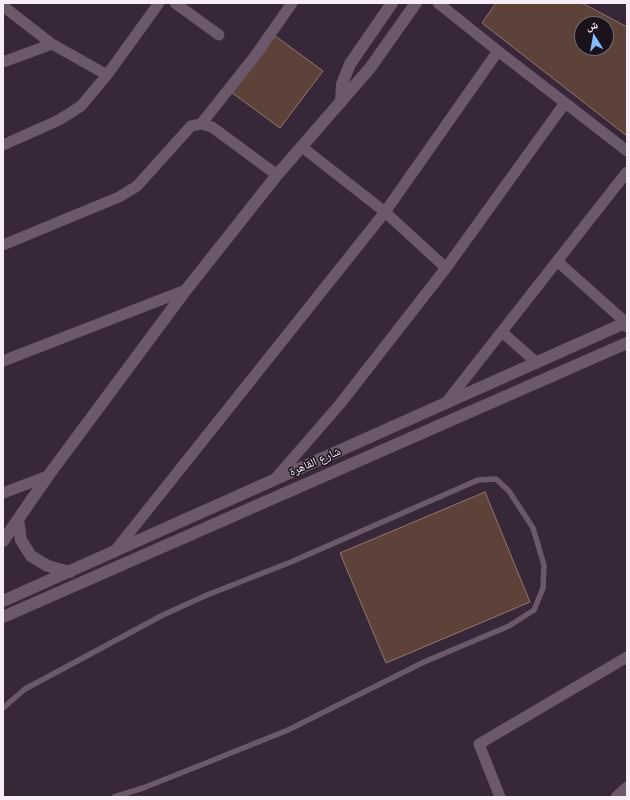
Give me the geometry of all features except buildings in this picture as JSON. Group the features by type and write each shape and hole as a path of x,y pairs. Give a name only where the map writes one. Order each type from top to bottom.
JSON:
{"street":[{"path":"3,145 59,120 81,106 107,75 159,3"},
{"path":"175,3 219,35"},
{"path":"201,124 255,56 292,3"},
{"path":"341,102 342,84 350,64 392,3"},
{"path":"3,541 48,476 186,290 277,175 370,68 416,3"},
{"path":"438,3 627,151"},
{"path":"3,6 52,44 107,75"},
{"path":"3,62 52,44"},
{"path":"114,552 384,212 498,51"},
{"path":"274,480 340,404 446,268 565,103"},
{"path":"3,245 119,196 136,186 191,126 201,124 212,127 277,175"},
{"path":"302,147 384,212 446,268"},
{"path":"445,404 627,172"},
{"path":"558,261 625,321"},
{"path":"3,361 186,290"},
{"name":"شارع القاهرة","path":"3,601 537,363 625,321"},
{"path":"502,332 537,363"},
{"name":"شارع القاهرة","path":"3,617 627,343"},
{"path":"3,493 48,476"},
{"path":"18,520 21,540 31,556 48,566 70,572"},
{"path":"500,797 479,744 627,657"},
{"path":"616,797 627,787"}],"lane":[{"path":"3,708 24,689 164,615 207,595 291,562 478,480 496,479 509,491 533,528 544,565 543,588 534,610 509,626 424,662 288,730 143,788 114,797"}]}
